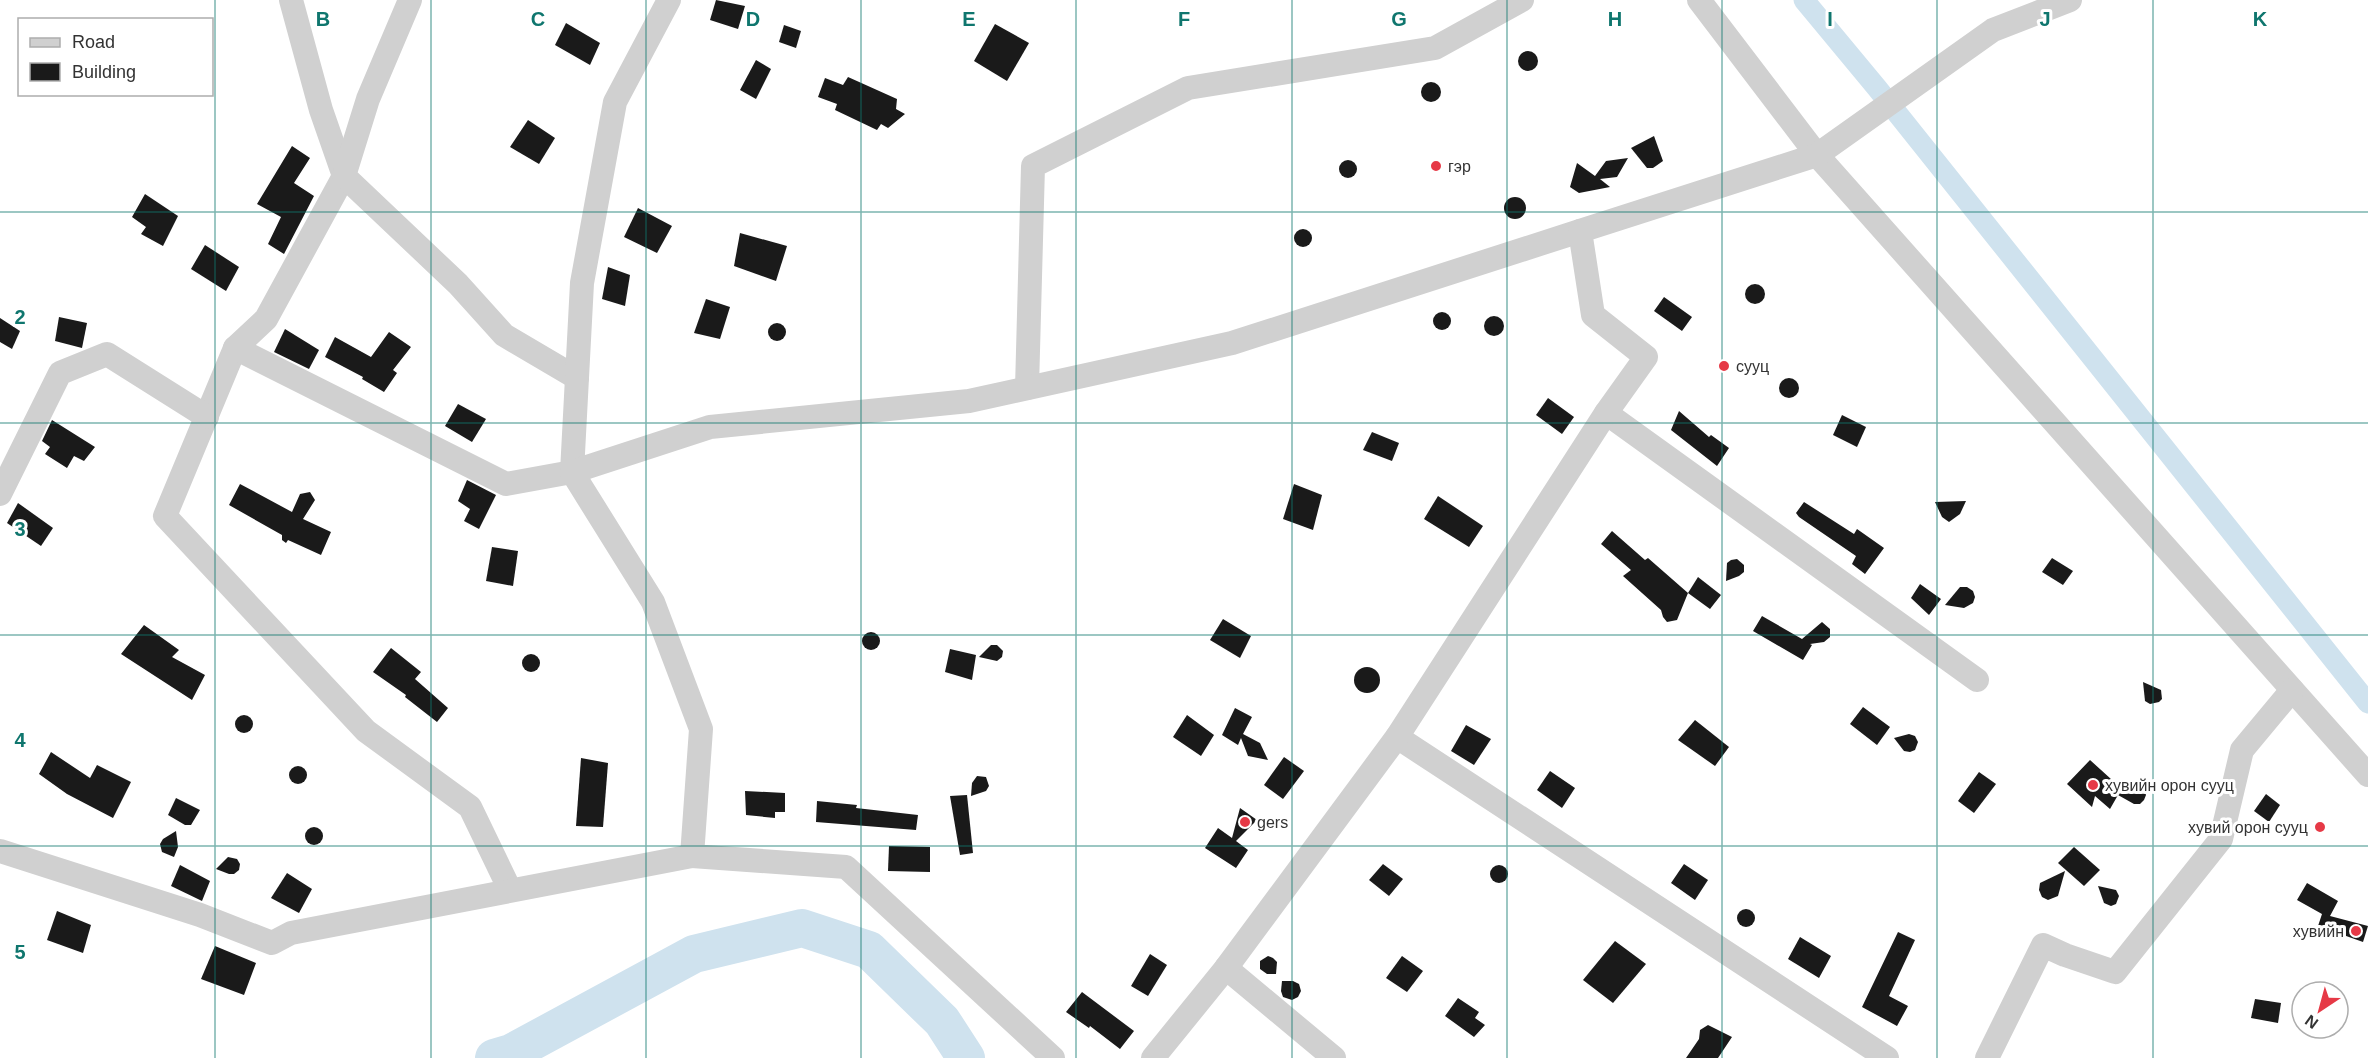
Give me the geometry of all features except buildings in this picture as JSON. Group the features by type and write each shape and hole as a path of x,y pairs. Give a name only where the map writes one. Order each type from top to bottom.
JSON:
{"street":[{"path":"291,0 321,110 344,176 458,284 504,335 577,378"},
{"path":"411,0 368,99 344,176 266,319 235,348 165,516 366,731 470,807 510,890"},
{"path":"669,0 615,102 582,283 572,472 653,602 701,729 692,856"},
{"path":"1028,388 1033,166 1188,88 1435,48 1522,0"},
{"path":"1699,0 1817,155 2368,775"},
{"path":"235,348 506,483 572,472 710,427 969,401 1232,343 1817,155 1993,30 2070,0"},
{"path":"1153,1058 1226,968 1397,737 1606,413 1647,357 1593,315 1580,231"},
{"path":"0,494 60,374 107,354 207,417"},
{"path":"1606,413 1977,680"},
{"path":"1986,1058 2043,945 2115,972 2221,838 2242,750 2292,690"},
{"path":"1397,737 1887,1058"},
{"path":"0,851 200,915 272,943 291,933 692,856 846,867 1053,1058"},
{"path":"1226,968 1334,1058"}],"waterway":[{"path":"1804,0 1877,88 2368,703"},
{"path":"494,1058 511,1053 694,954 802,928 869,950 942,1021 966,1058"}],"place":[{"name":"гэр","path":"1436,166"},
{"name":"сууц","path":"1724,366"},
{"name":"хувийн орон сууц","path":"2093,785"},
{"name":"gers","path":"1245,822"},
{"name":"хувий орон сууц","path":"2320,827"},
{"name":"хувийн","path":"2356,931"}]}
